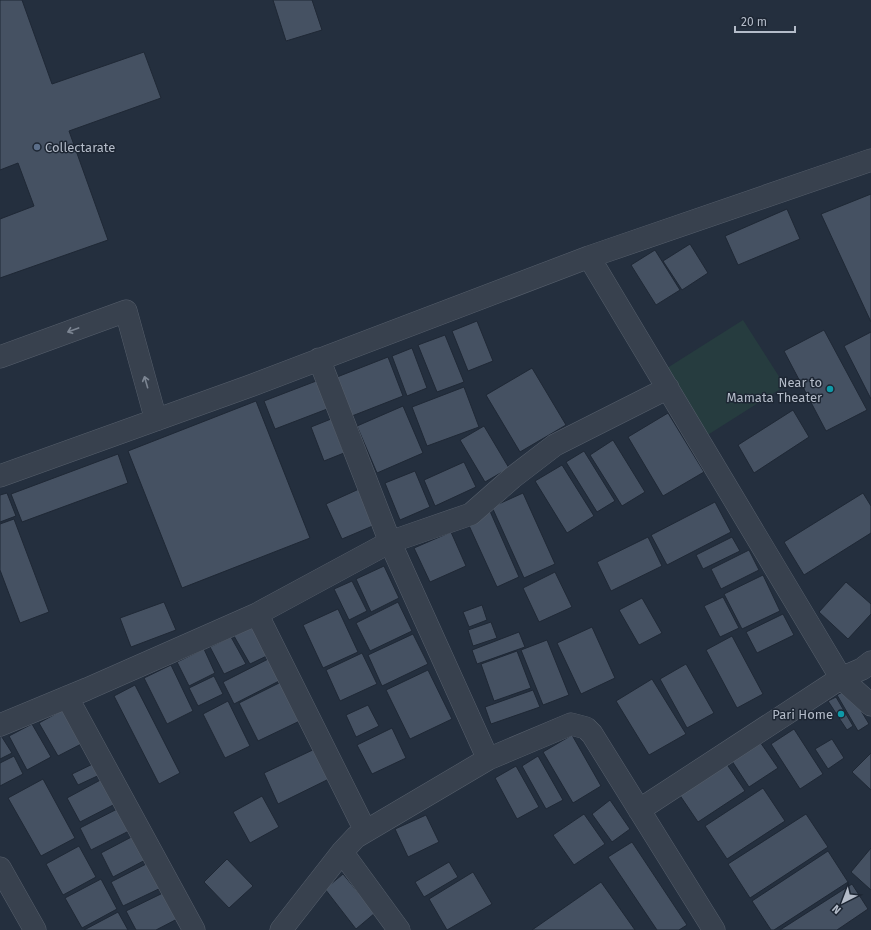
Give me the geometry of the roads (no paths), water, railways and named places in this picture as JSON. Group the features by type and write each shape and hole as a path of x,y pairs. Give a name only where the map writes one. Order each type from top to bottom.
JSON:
{"street":[{"path":"0,476 156,420 589,257 871,160"},
{"path":"589,257 841,678 871,705"},
{"path":"0,357 126,311 156,420"},
{"path":"319,359 390,542 488,759"},
{"path":"0,725 258,614 390,542 472,514 512,478 555,445 668,388"},
{"path":"258,614 366,830"},
{"path":"639,810 841,678 862,669 871,662"},
{"path":"67,697 194,930"},
{"path":"280,930 356,836 488,759 571,724 586,728 592,734 714,930"},
{"path":"342,852 399,930"},
{"path":"3,882 35,930"}],"place":[{"name":"Collectarate","path":"37,147"},
{"name":"Near to Mamata Theater","path":"830,389"},
{"name":"Pari Home","path":"841,714"}]}
